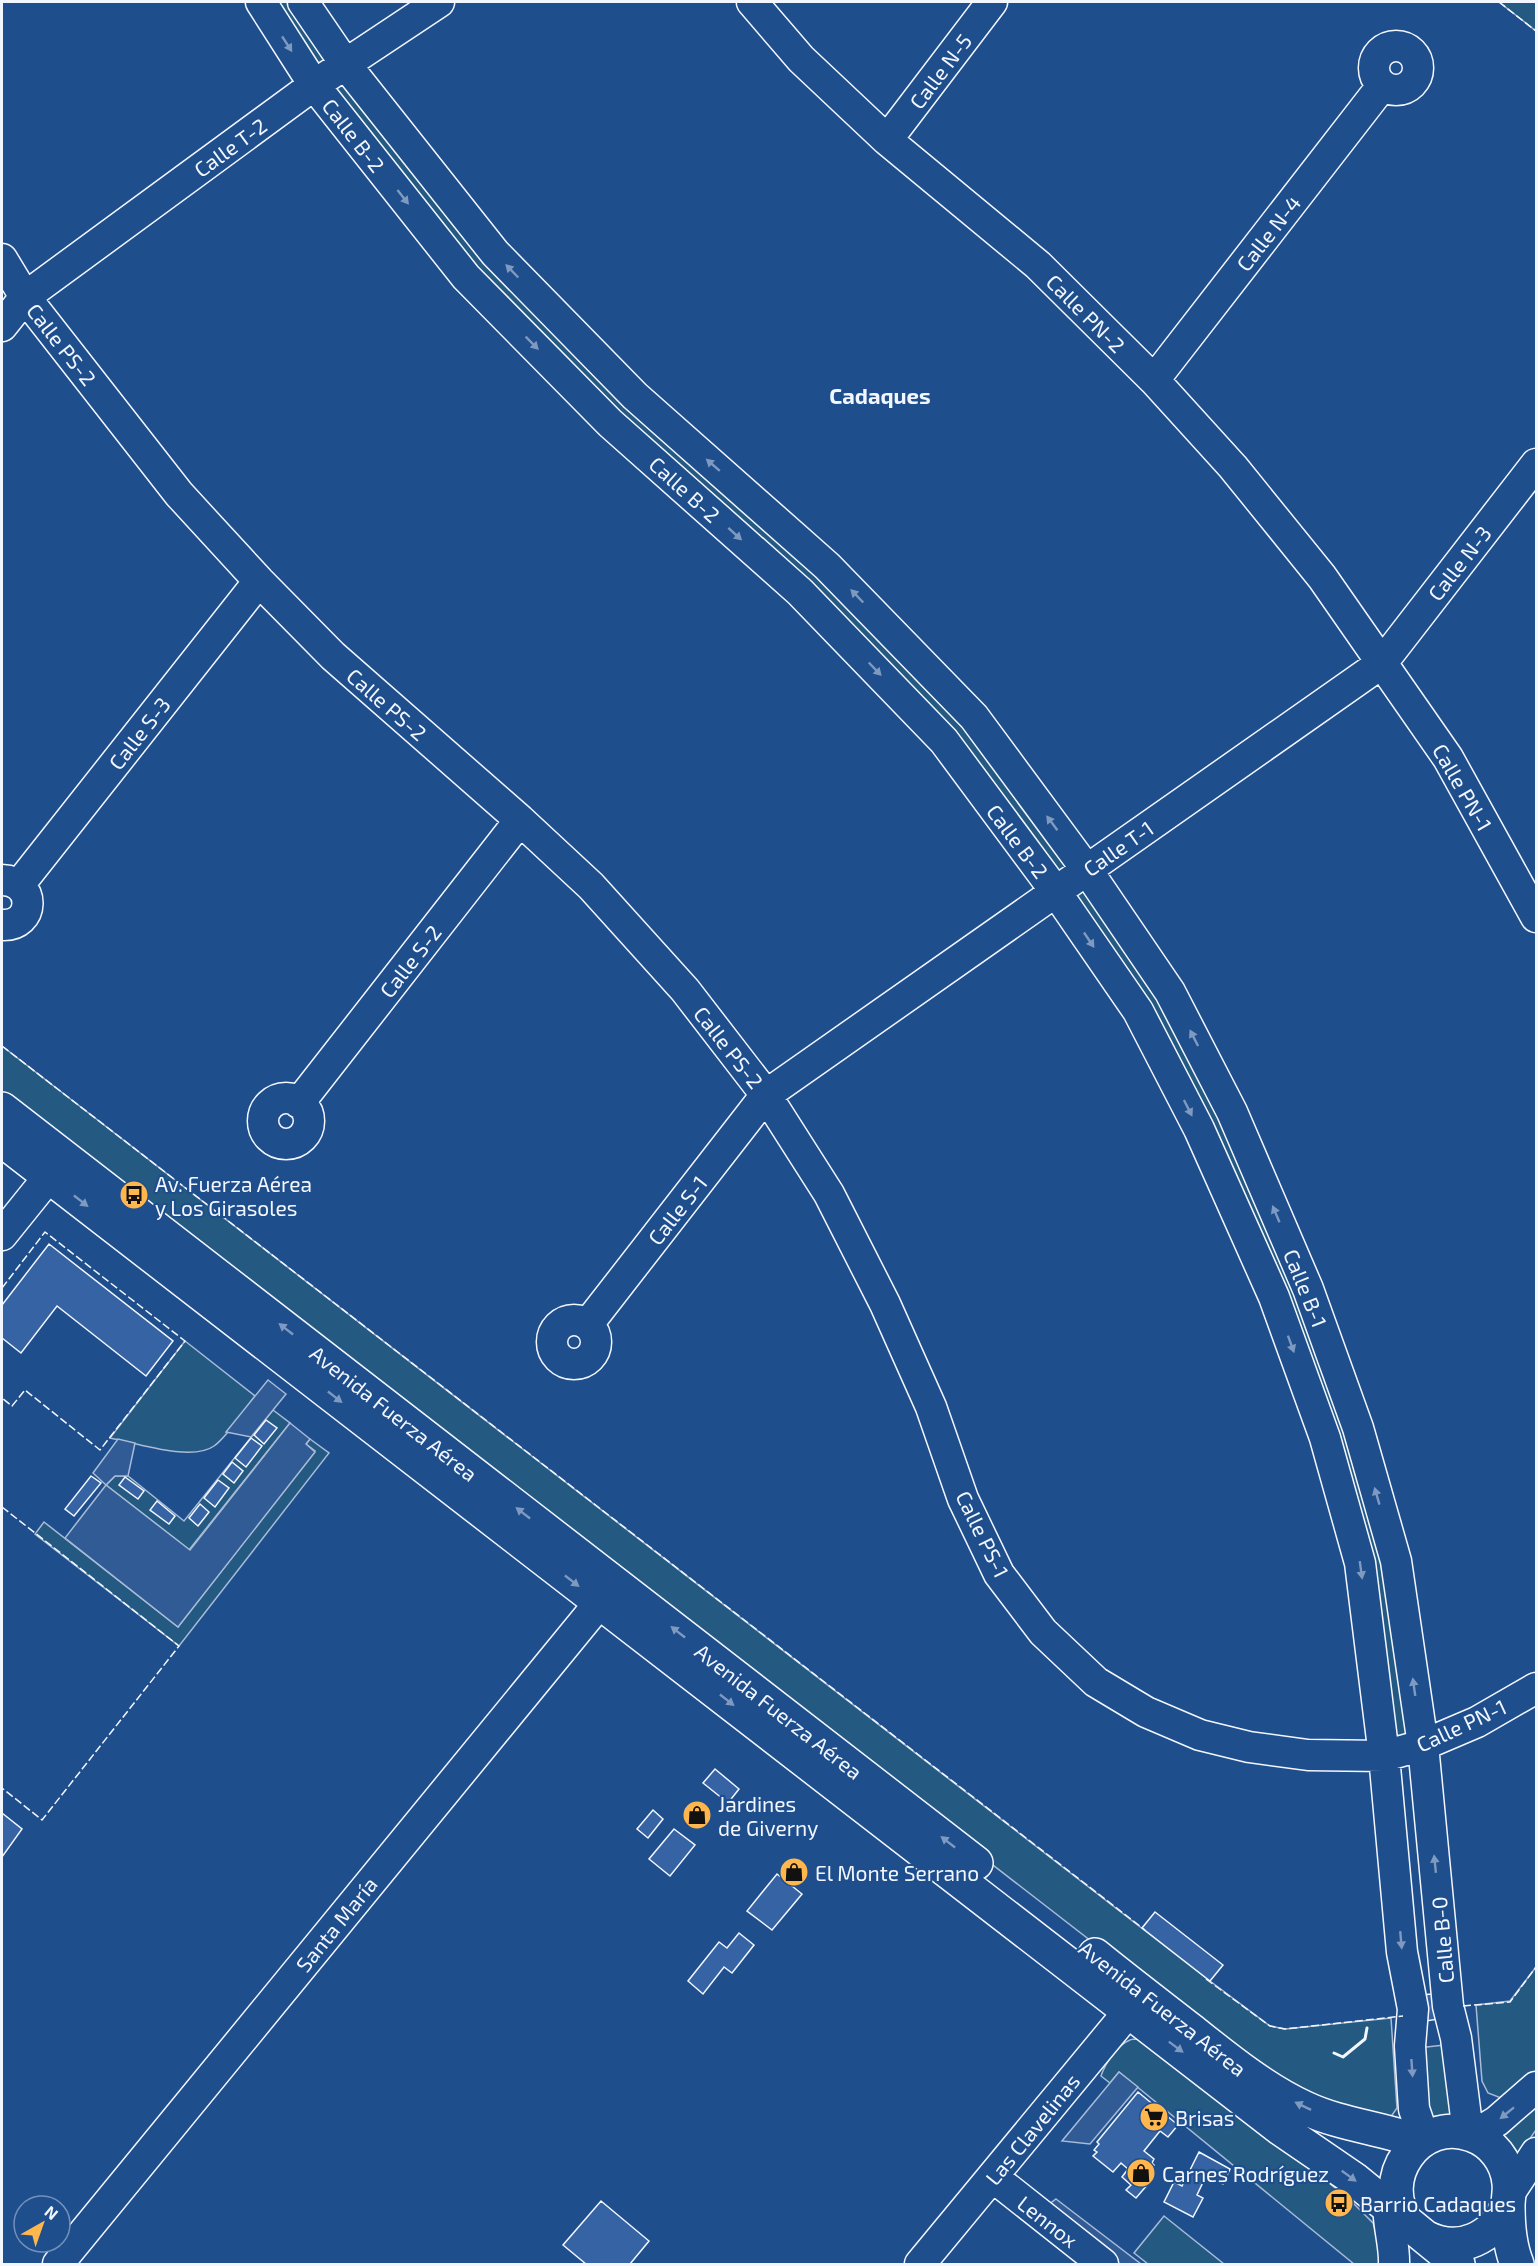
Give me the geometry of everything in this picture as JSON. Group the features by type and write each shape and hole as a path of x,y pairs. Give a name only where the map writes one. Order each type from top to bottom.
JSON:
{"main road":[{"name":"Avenida Fuerza Aérea","path":"2,1109 57,1167 1136,2002 1281,2129 1392,2191"},
{"name":"Avenida Fuerza Aérea","path":"2,1140 57,1167"},
{"name":"Avenida Fuerza Aérea","path":"1136,2002 1306,2108 1351,2124 1421,2140"},
{"path":"1458,2265 1406,2221 1392,2191 1401,2163 1421,2140 1442,2132 1455,2131 1471,2134 1486,2142 1503,2161 1509,2183 1510,2234 1517,2265"},
{"path":"1418,2232 1442,2244 1472,2242 1481,2238 1498,2223 1508,2199"}],"street":[{"name":"Calle B-2","path":"261,2 314,85 466,277 610,423 800,591 944,741 1056,891"},
{"name":"Calle B-2","path":"303,2 346,65 495,253 635,396 828,566 974,717 1087,870"},
{"name":"Calle T-2","path":"2,326 24,297 314,85 439,2"},
{"name":"Calle PN-2","path":"752,2 801,58 887,140 1038,266 1154,380 1233,467 1322,577 1382,663"},
{"name":"Calle N-5","path":"887,140 992,2"},
{"name":"Calle N-4","path":"1154,380 1382,86"},
{"name":"Calle PS-2","path":"2,259 24,297 179,494 258,580 333,656 520,820 591,886 685,990 766,1095"},
{"name":"Calle N-3","path":"1382,663 1536,464"},
{"name":"Calle S-3","path":"2,925 16,923 27,909 25,892 10,883 258,580"},
{"name":"Calle T-1","path":"766,1095 1382,663"},
{"name":"Calle PN-1","path":"1382,663 1448,758 1536,917"},
{"name":"Calle S-2","path":"299,1102 520,820"},
{"name":"Calle B-1","path":"1087,870 1170,992 1232,1112 1308,1289 1358,1428 1396,1561 1423,1745"},
{"name":"Calle B-1","path":"1056,891 1138,1011 1199,1129 1274,1297 1325,1438 1360,1563 1384,1756"},
{"name":"Calle S-1","path":"588,1324 766,1095"},
{"name":"Calle PS-1","path":"766,1095 829,1194 885,1304 931,1407 963,1499 999,1574 1043,1632 1096,1682 1146,1712 1200,1735 1249,1748 1296,1753 1384,1756"},
{"path":"2,1235 57,1167"},
{"path":"1274,1297 1308,1289"},
{"name":"Santa María","path":"58,2265 607,1593"},
{"name":"Calle PN-1","path":"1384,1756 1423,1745 1477,1722 1536,1688"},
{"name":"Calle B-0","path":"1423,1745 1448,2006 1456,2038 1471,2134"},
{"name":"Calle B-0","path":"1384,1756 1402,1952 1413,2009 1410,2046 1414,2109 1421,2140"},
{"name":"Las Clavelinas","path":"920,2265 1136,2002"},
{"path":"1471,2134 1497,2121 1536,2087"},
{"path":"1508,2199 1536,2153"},
{"name":"Lennox","path":"993,2177 1103,2265"},
{"path":"1392,2191 1394,2265"}],"shaded area":[{"path":"261,2 303,2 495,253 974,717 1170,992 1358,1428 1423,1745 1384,1756 1360,1563 1199,1129 944,741 466,277"},
{"path":"1499,2 1536,2 1536,31"},
{"path":"2,1046 1270,2026 1285,2029 1391,2018 1397,2108 1390,2118 1373,2119 1260,2072 2,1097"},
{"path":"185,1341 255,1396 236,1422 214,1446 192,1452 164,1450 110,1438"},
{"path":"268,1380 286,1394 251,1437 226,1432"},
{"path":"273,1410 290,1423 189,1550 106,1485 115,1476 128,1476 184,1521"},
{"path":"290,1423 310,1439 306,1444 315,1452 178,1627 65,1538 106,1485 190,1550"},
{"path":"118,1439 135,1443 128,1476 115,1476 106,1485 93,1473"},
{"path":"310,1439 329,1453 179,1646 35,1534 44,1522 178,1627 315,1451 306,1444"},
{"path":"1536,1967 1536,2077 1501,2098 1488,2093 1482,2081 1476,2005 1510,2001"},
{"path":"1140,2039 1253,2119 1353,2203 1373,2223 1386,2264 1354,2264 1119,2072 1110,2083 1101,2076 1116,2050 1125,2042"},
{"path":"1444,2045 1459,2115 1430,2117 1418,2048"},
{"path":"1119,2072 1138,2087 1090,2144 1062,2141"},
{"path":"1536,2098 1536,2130 1517,2157 1501,2132"},
{"path":"1056,2199 1141,2264 1117,2264 1044,2208"},
{"path":"1164,2216 1224,2264 1148,2264 1134,2253"}],"building":[{"path":"49,1244 173,1341 146,1376 57,1306 21,1353 2,1338 2,1305"},
{"path":"266,1420 277,1428 264,1444 254,1435"},
{"path":"251,1438 262,1446 246,1467 235,1458"},
{"path":"232,1462 243,1471 234,1483 223,1474"},
{"path":"91,1476 101,1483 74,1516 65,1509"},
{"path":"125,1477 144,1491 138,1499 119,1485"},
{"path":"218,1480 229,1488 215,1507 204,1498"},
{"path":"157,1501 175,1516 169,1524 150,1510"},
{"path":"200,1504 209,1512 198,1526 189,1518"},
{"path":"715,1769 739,1789 728,1803 703,1783"},
{"path":"653,1810 663,1819 648,1838 637,1829"},
{"path":"2,1813 22,1829 2,1857"},
{"path":"674,1829 695,1845 670,1876 649,1859"},
{"path":"777,1874 802,1894 772,1930 747,1911"},
{"path":"1155,1912 1223,1965 1210,1981 1142,1928"},
{"path":"739,1933 754,1945 732,1973 724,1967 703,1994 688,1981 719,1942 727,1948"},
{"path":"1441,1993 1445,2018 1426,2021 1422,1995"},
{"path":"1138,2092 1178,2125 1168,2137 1160,2131 1144,2151 1154,2159 1152,2163 1154,2165 1148,2172 1154,2177 1136,2198 1126,2190 1131,2185 1122,2177 1128,2169 1121,2163 1113,2172 1093,2156 1097,2152 1094,2150 1099,2144 1097,2142"},
{"path":"1199,2152 1230,2169 1223,2184 1206,2176 1197,2195 1203,2198 1193,2217 1164,2202 1174,2182 1182,2186"},
{"path":"1337,2195 1348,2204 1343,2211 1331,2202"},
{"path":"601,2201 649,2241 630,2264 586,2264 563,2245"}],"fence":[{"path":"1499,2 1536,31"},
{"path":"2,1046 1145,1930"},
{"path":"2,1288 45,1232 185,1341 100,1450 25,1390 12,1406 2,1398"},
{"path":"2,1507 179,1646 42,1820 2,1788"},
{"path":"1463,2006 1510,2002 1536,1967"},
{"path":"1206,1979 1270,2026 1285,2029 1403,2016"}],"wall":[{"path":"1334,2053 1343,2057 1365,2039 1367,2028"}],"place":[{"name":"Av. Fuerza Aérea y Los Girasoles","path":"134,1195"},
{"name":"Jardines de Giverny","path":"697,1815"},
{"name":"El Monte Serrano","path":"794,1872"},
{"name":"Brisas","path":"1154,2117"},
{"name":"Carnes Rodríguez","path":"1141,2173"},
{"name":"Barrio Cadaques","path":"1339,2203"}],"district":[{"name":"Cadaques","path":"880,395"}]}
